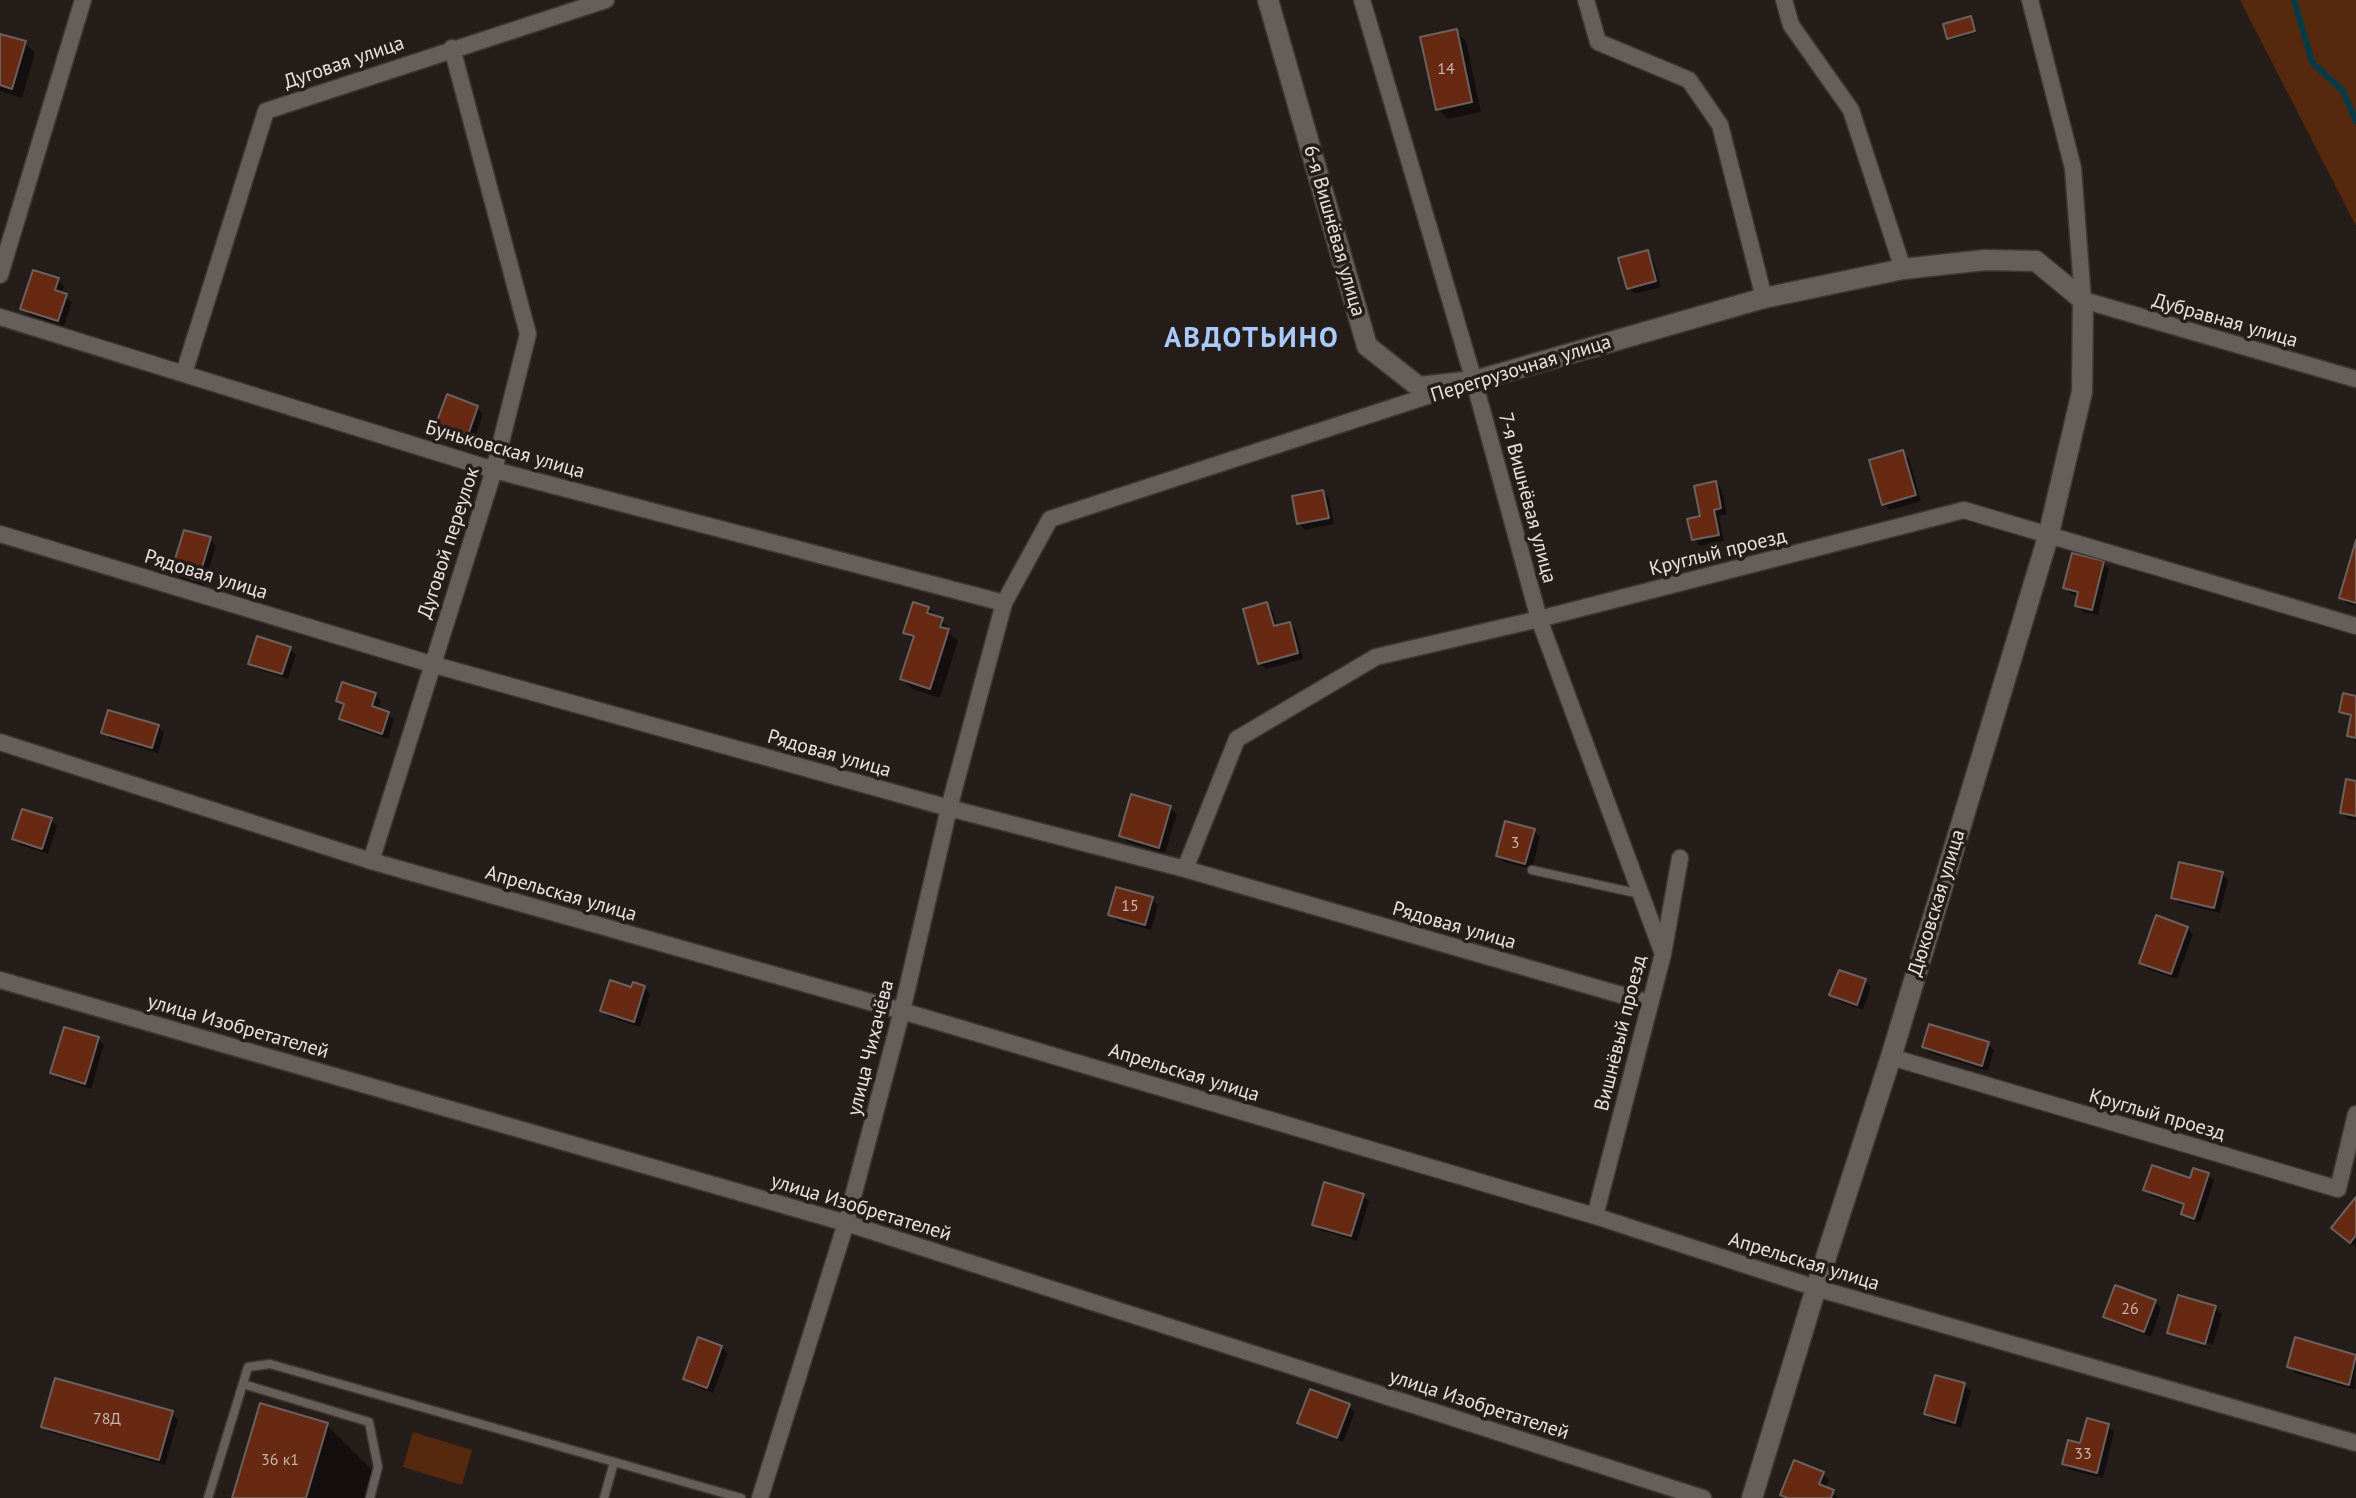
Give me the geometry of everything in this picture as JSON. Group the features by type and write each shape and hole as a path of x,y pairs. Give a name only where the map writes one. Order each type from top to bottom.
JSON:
{"street":[{"path":"0,275 83,0"},
{"name":"Дуговая улица","path":"184,373 266,111 606,0"},
{"name":"6-я Вишнёвая улица","path":"1268,0 1367,346 1419,387 1474,381"},
{"name":"7-я Вишнёвая улица","path":"1362,0 1474,381 1539,619 1663,954"},
{"path":"1586,0 1598,42 1689,80 1720,125 1764,298"},
{"path":"1784,0 1791,25 1851,110 1903,269"},
{"path":"2030,0 2073,168 2083,300"},
{"name":"Дуговой переулок","path":"371,861 494,470 528,334 452,48"},
{"name":"Перегрузочная улица","path":"1004,603 1050,519 1474,381 1764,298 1903,269 1985,260 2036,261 2083,300"},
{"name":"Дубравная улица","path":"2083,300 2356,379"},
{"name":"Дюковская улица","path":"1752,1498 1891,1057 2048,537 2082,392 2083,300"},
{"name":"Буньковская улица","path":"0,317 494,470 1004,603"},
{"name":"Круглый проезд","path":"1185,869 1237,739 1376,657 1539,619 1964,510 2356,626"},
{"name":"Рядовая улица","path":"0,534 431,664 949,808 1185,869 1649,1003"},
{"name":"улица Чихачёва","path":"760,1498 846,1223 902,1011 949,808 1004,603"},
{"name":"Апрельская улица","path":"0,742 371,861 902,1011 1595,1216 1816,1288 2356,1443"},
{"name":"Вишнёвый проезд","path":"1595,1216 1663,954 1680,858"},
{"name":"улица Изобретателей","path":"0,980 846,1223 1703,1498"},
{"name":"Круглый проезд","path":"1891,1057 2338,1189 2356,1114"}],"lane":[{"path":"1532,870 1641,894"},
{"path":"208,1498 248,1367 270,1364 741,1498"},
{"path":"243,1384 369,1422 378,1467 370,1498"},
{"path":"604,1498 614,1462"}],"shaded area":[{"path":"2240,0 2356,0 2356,226"},
{"path":"413,1432 472,1450 462,1485 403,1467"}],"building":[{"path":"1971,16 1975,31 1947,39 1943,24"},
{"path":"1457,29 1472,102 1436,110 1420,37"},
{"path":"0,34 26,41 12,89 0,85"},
{"path":"1648,250 1656,281 1627,289 1618,258"},
{"path":"33,270 59,278 55,290 67,294 58,321 20,309"},
{"path":"447,394 478,406 468,435 436,424"},
{"path":"1903,450 1916,495 1882,505 1869,460"},
{"path":"1716,481 1721,508 1714,510 1719,535 1692,540 1687,519 1700,516 1694,486"},
{"path":"1323,490 1329,518 1297,524 1292,496"},
{"path":"184,530 211,537 198,581 171,572"},
{"path":"2356,540 2356,603 2339,598"},
{"path":"2072,553 2104,561 2092,610 2075,606 2078,592 2063,588"},
{"path":"913,602 929,607 927,613 943,618 940,627 949,629 930,689 900,679 914,636 903,633"},
{"path":"1267,602 1274,626 1290,622 1298,653 1258,664 1243,609"},
{"path":"257,636 291,647 282,674 248,664"},
{"path":"342,682 376,693 372,706 389,712 382,734 339,719 344,704 336,701"},
{"path":"2343,693 2356,696 2356,738 2347,736 2351,715 2339,712"},
{"path":"108,710 159,725 152,748 101,733"},
{"path":"2346,779 2356,781 2356,816 2340,813"},
{"path":"1131,794 1171,806 1159,848 1119,836"},
{"path":"22,809 52,818 42,849 12,839"},
{"path":"1505,821 1535,829 1525,864 1496,856"},
{"path":"2179,862 2223,872 2214,908 2171,898"},
{"path":"1116,887 1153,897 1145,925 1108,915"},
{"path":"2156,915 2188,927 2171,974 2139,963"},
{"path":"1839,970 1866,979 1857,1005 1829,995"},
{"path":"610,980 631,987 633,982 645,986 634,1022 600,1011"},
{"path":"1929,1024 1989,1042 1982,1066 1922,1047"},
{"path":"64,1027 99,1037 85,1084 50,1073"},
{"path":"2152,1165 2190,1178 2193,1168 2209,1173 2194,1219 2181,1214 2184,1204 2143,1190"},
{"path":"1324,1182 1364,1194 1351,1236 1312,1225"},
{"path":"2356,1197 2356,1235 2350,1243 2331,1228"},
{"path":"2115,1285 2156,1300 2144,1332 2103,1317"},
{"path":"2178,1295 2216,1306 2205,1344 2167,1333"},
{"path":"698,1337 722,1346 707,1388 683,1379"},
{"path":"2295,1337 2356,1355 2349,1385 2287,1367"},
{"path":"1935,1375 1965,1383 1955,1423 1924,1414"},
{"path":"55,1378 173,1411 159,1460 41,1427"},
{"path":"1310,1389 1350,1404 1337,1438 1297,1423"},
{"path":"260,1403 328,1423 306,1498 232,1498"},
{"path":"2087,1418 2109,1424 2097,1473 2062,1464 2068,1440 2080,1443"},
{"path":"1794,1460 1824,1472 1819,1484 1834,1490 1831,1498 1788,1498 1780,1495"}],"waterway":[{"path":"2294,0 2312,62 2343,91 2356,121"}],"district":[{"name":"АВДОТЬИНО","path":"1252,339"}]}
